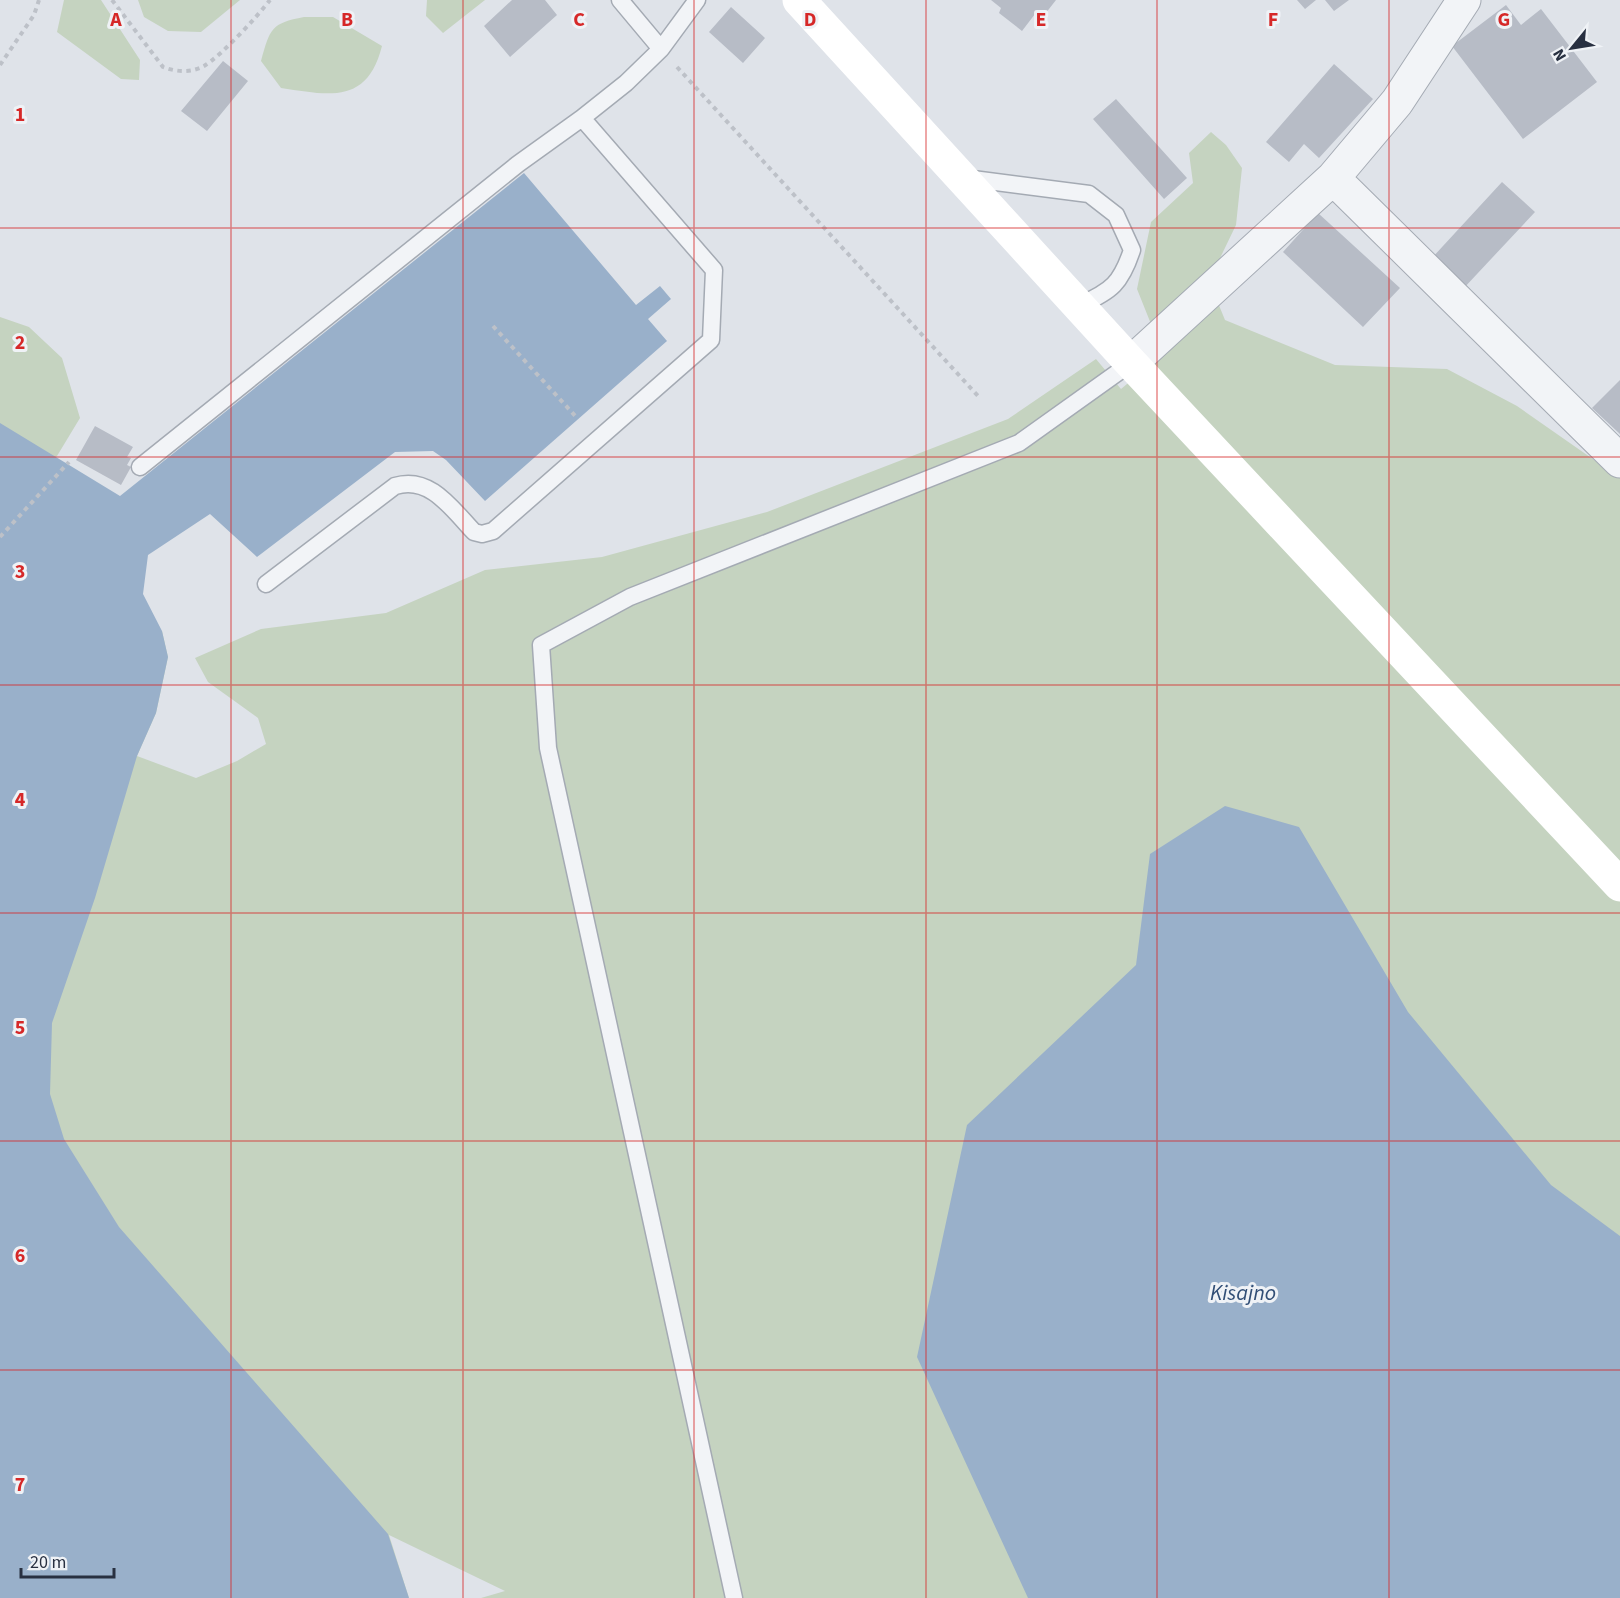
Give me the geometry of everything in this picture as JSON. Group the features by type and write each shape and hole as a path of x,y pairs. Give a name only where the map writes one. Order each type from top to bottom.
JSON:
{"main road":[{"path":"799,0 1131,363 1620,885"}],"street":[{"path":"1131,363 1333,178 1397,102 1464,0"},
{"path":"1333,178 1620,461"}],"lane":[{"path":"620,0 661,49"},
{"path":"140,467 518,164 626,83 661,49 697,0"},
{"path":"266,584 395,486 404,483 431,488 474,532 482,534 493,531 711,340 714,270 582,118"},
{"path":"963,177 1089,194 1116,215 1132,250 1124,275 1102,296 1080,305"},
{"path":"734,1598 700,1434 622,1094 548,748 542,645 630,597 1019,442 1131,363"}],"path":[{"path":"0,65 34,15 39,0"},
{"path":"112,0 163,67 176,72 202,67 214,58 270,0"},
{"path":"661,49 978,396"},
{"path":"493,326 578,419"},
{"path":"0,537 69,462"}],"green space":[{"path":"64,0 101,0 140,60 139,80 121,79 57,32"},
{"path":"138,0 240,0 201,32 168,31 144,17"},
{"path":"427,0 485,0 443,33 426,16"},
{"path":"304,17 333,17 382,46 367,78 356,87 344,92 315,93 281,88 261,61 267,41 278,25"},
{"path":"1211,132 1226,145 1242,168 1236,225 1209,281 1225,320 1335,365 1447,369 1517,406 1620,478 1620,1376 1131,1598 481,1598 505,1591 389,1535 409,1598 23,1271 0,723 162,631 168,657 156,713 137,756 196,778 237,761 266,744 258,718 208,682 195,658 261,629 386,613 485,570 602,557 767,512 1008,419 1096,359 1121,389 1163,354 1137,289 1151,222 1193,183 1189,153"},
{"path":"0,317 29,327 62,358 80,418 57,456 0,499"}],"water":[{"path":"524,173 636,305 660,286 671,299 648,319 667,341 485,501 446,460 433,451 395,452 257,557 210,514 148,555 143,594 162,631 168,657 156,713 137,756 95,898 52,1023 50,1094 64,1139 119,1227 388,1534 409,1598 0,1598 0,423 120,496"},
{"name":"Kisajno","path":"1225,806 1299,827 1408,1012 1551,1185 1620,1236 1620,1598 1028,1598 917,1357 967,1125 1136,965 1150,854"}],"building":[{"path":"512,0 545,0 557,15 510,57 484,26"},
{"path":"991,0 1056,0 1042,18 1035,14 1022,31 999,13 1001,8"},
{"path":"1297,0 1316,0 1305,9"},
{"path":"1325,0 1349,0 1334,11"},
{"path":"1506,5 1521,25 1541,9 1597,82 1523,139 1452,46"},
{"path":"731,7 765,38 743,63 709,32"},
{"path":"223,61 248,81 207,131 181,111"},
{"path":"1334,64 1373,99 1319,158 1304,144 1289,162 1266,142"},
{"path":"1116,99 1187,178 1164,199 1093,119"},
{"path":"1502,182 1535,212 1463,289 1431,259"},
{"path":"1318,213 1400,288 1363,327 1283,252"},
{"path":"1620,380 1620,434 1592,408"},
{"path":"95,426 133,447 127,457 131,458 127,465 131,467 121,485 76,460"}]}
